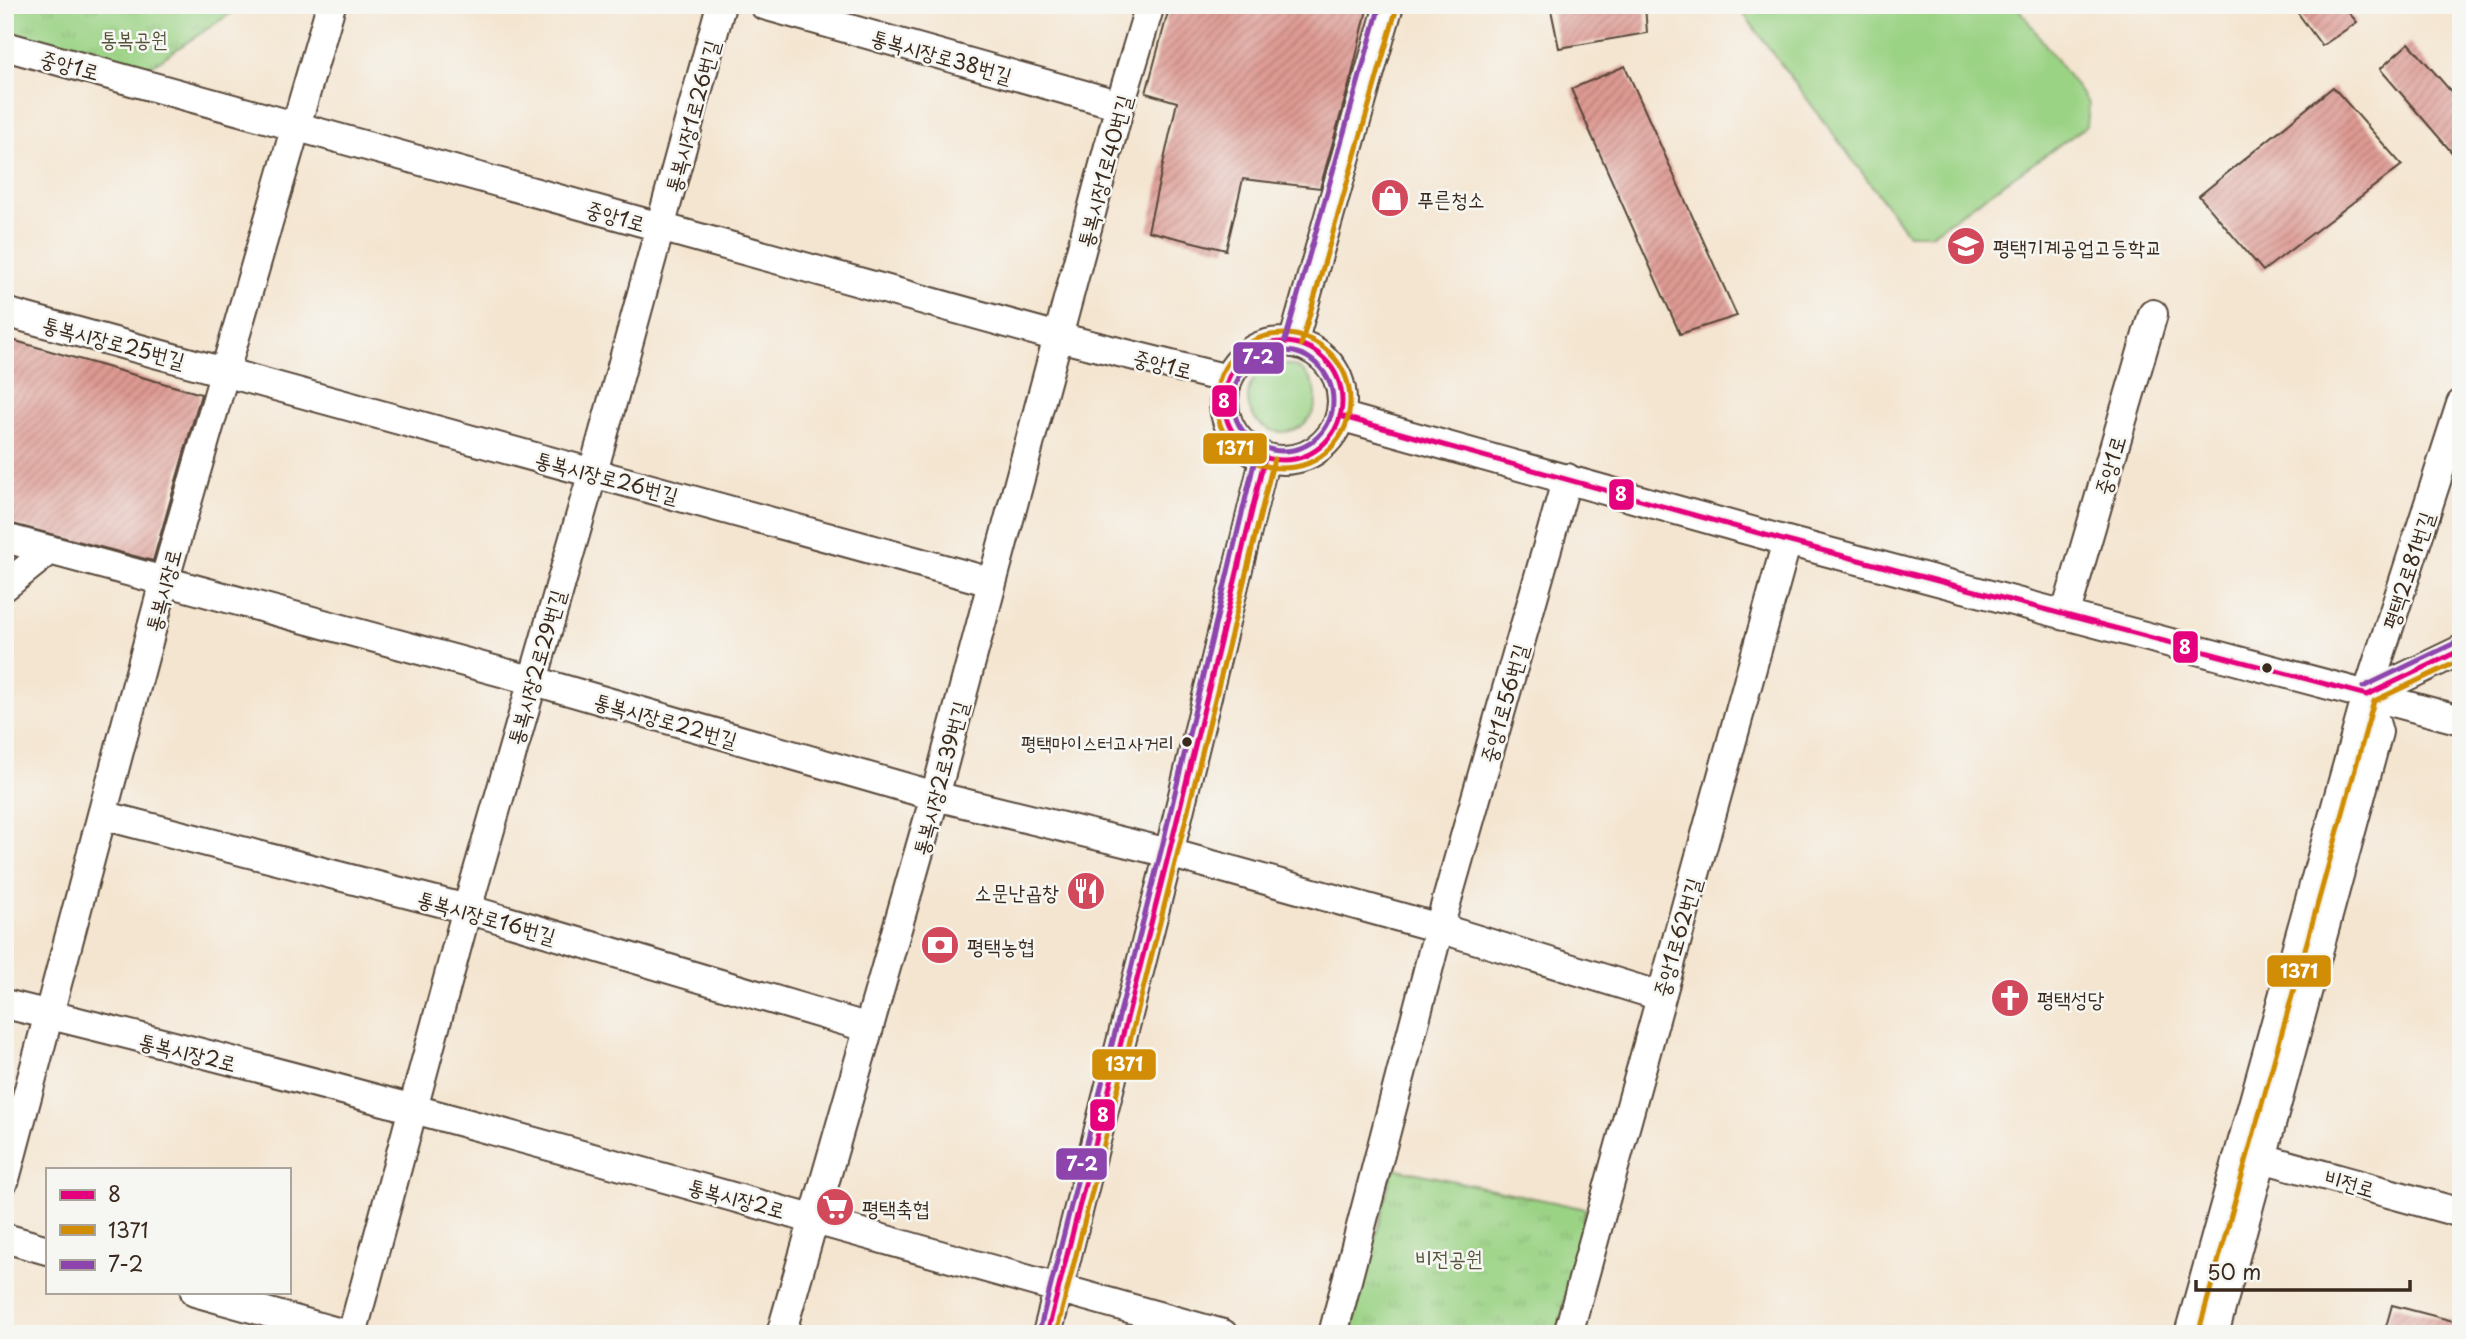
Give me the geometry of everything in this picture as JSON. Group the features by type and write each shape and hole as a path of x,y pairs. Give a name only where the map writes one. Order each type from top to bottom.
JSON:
{"street":[{"name":"통복시장로","path":"5,1179 164,582 331,5"},
{"name":"통복시장1로26번길","path":"660,227 721,5"},
{"name":"통복시장로38번길","path":"764,5 1120,105"},
{"name":"통복시장1로40번길","path":"1058,337 1120,105 1150,5"},
{"path":"1293,343 1389,5"},
{"name":"중앙1로","path":"5,46 1058,337 1228,379"},
{"name":"통복시장2로29번길","path":"412,1108 660,227"},
{"name":"통복시장로25번길","path":"5,312 224,371"},
{"name":"중앙1로","path":"2065,616 2153,314"},
{"name":"통복시장2로39번길","path":"781,1334 935,796 1058,337"},
{"path":"1277,342 1293,343 1315,352 1332,369 1340,384 1342,400 1334,431 1324,443 1296,458 1280,460 1250,450 1238,439 1225,411 1224,394 1236,365 1248,354 1261,346 1277,342"},
{"name":"통복시장로26번길","path":"224,371 991,582"},
{"name":"평택2로81번길","path":"2251,1155 2367,695 2461,404"},
{"path":"1340,416 1787,541 2461,720"},
{"path":"1047,1334 1169,853 1265,457"},
{"name":"중앙1로56번길","path":"1333,1334 1439,928 1567,478"},
{"name":"통복시장로22번길","path":"5,538 531,680 935,796 1169,853"},
{"name":"중앙1로62번길","path":"1568,1334 1787,541"},
{"path":"5,586 50,550"},
{"path":"2367,695 2461,650"},
{"name":"통복시장로16번길","path":"102,815 467,909 869,1028"},
{"path":"1169,853 1439,928 1660,996"},
{"name":"통복시장2로","path":"5,1004 412,1108 815,1218 1223,1334"},
{"path":"352,1334 412,1108"},
{"path":"2189,1334 2251,1155"},
{"path":"2214,1334 2251,1155"},
{"name":"비전로","path":"2251,1155 2461,1213"},
{"path":"5,1238 46,1250"},
{"path":"202,1294 344,1334"}],"green space":[{"name":"통복공원","path":"5,5 243,5 141,73 5,40"},
{"path":"1737,5 2016,5 2089,104 2087,126 1931,234 1908,234"},
{"path":"1289,364 1310,379 1316,391 1314,411 1306,422 1289,432 1275,432 1258,422 1250,411 1248,391 1258,374 1269,366"},
{"name":"비전공원","path":"1393,1168 1586,1209 1557,1334 1351,1334"}],"building":[{"path":"1170,5 1368,5 1320,188 1243,179 1226,250 1148,231 1177,102 1146,93"},
{"path":"1550,5 1645,5 1647,33 1559,48"},
{"path":"2292,5 2342,5 2357,22 2322,46"},
{"path":"2409,43 2461,103 2461,163 2380,69"},
{"path":"1625,66 1737,316 1680,334 1571,89"},
{"path":"2333,87 2402,165 2263,271 2199,196"},
{"path":"5,338 201,394 153,561 5,522"},
{"path":"2392,1305 2461,1323 2461,1334 2384,1334"}],"transit line":[{"name":"7-2","path":"1285,341 1380,5"},
{"name":"1371","path":"1301,345 1397,7"},
{"name":"1371","path":"1283,334 1309,339 1331,353 1345,375 1350,401 1345,427 1331,449 1309,463 1283,468 1257,463 1235,449 1221,427 1216,401 1221,375 1235,353 1257,339 1283,334"},
{"name":"8","path":"1283,342 1316,352 1332,368 1342,401 1332,434 1316,450 1283,460 1250,450 1234,434 1224,401 1234,368 1250,352 1283,342"},
{"name":"7-2","path":"1283,351 1302,355 1318,366 1329,382 1333,401 1329,420 1318,436 1302,447 1283,451 1264,447 1248,436 1237,420 1233,401 1237,382 1248,366 1264,355 1283,351"},
{"name":"8","path":"1340,416 1787,541 2367,695 2461,650"},
{"name":"7-2","path":"1039,1332 1161,851 1256,455"},
{"name":"8","path":"1047,1334 1169,853 1265,457"},
{"name":"1371","path":"1056,1334 1274,459"},
{"name":"7-2","path":"2363,687 2457,642"},
{"name":"1371","path":"2198,1334 2374,701 2461,660"}],"place":[{"name":"푸른청소","path":"1390,198"},
{"name":"평택기계공업고등학교","path":"1966,246"},
{"name":"평택마이스터고사거리","path":"1187,742"},
{"name":"소문난곱창","path":"1086,891"},
{"name":"평택농협","path":"940,945"},
{"name":"평택성당","path":"2010,998"},
{"name":"평택축협","path":"835,1207"}]}
